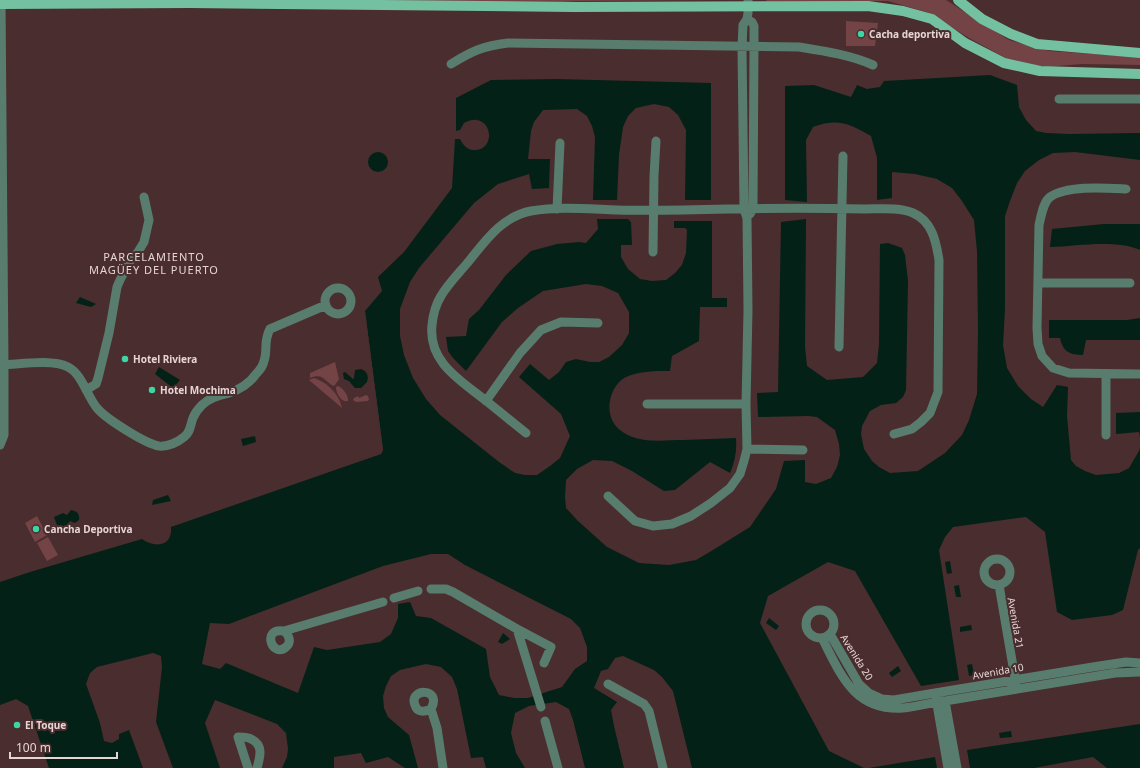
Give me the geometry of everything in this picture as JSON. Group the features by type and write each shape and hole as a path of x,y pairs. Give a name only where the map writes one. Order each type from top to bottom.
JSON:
{"main road":[{"path":"958,0 982,19 1011,34 1037,44 1140,53"},
{"path":"1,2 573,7 748,3 868,6 903,11 932,19 965,44 1004,64 1040,71 1140,74"}],"street":[{"path":"0,445 4,435 1,2"},
{"path":"748,3 747,19 743,25 742,47 748,209"},
{"path":"608,496 635,521 653,526 672,524 691,516 730,488 740,474 744,461 747,449 747,218 754,47 754,26 752,22 747,19"},
{"path":"451,64 466,54 479,48 508,44 799,47 860,59 873,65"},
{"path":"1059,99 1140,99"},
{"path":"653,252 656,140"},
{"path":"557,209 560,143"},
{"path":"839,347 843,156"},
{"path":"1126,188 1064,190 1049,197 1042,210 1039,225 1038,344 1042,356 1053,368 1068,373 1140,374"},
{"path":"86,390 96,384 98,378 120,280 130,261 144,242 149,220 144,197"},
{"path":"526,433 456,378 439,360 433,344 431,331 433,316 440,296 495,230 508,220 520,214 531,211 557,209 654,211 843,208 886,209 912,212 922,218 931,229 936,241 939,260 938,392 930,413 921,422 912,429 894,434"},
{"path":"1038,283 1130,283"},
{"path":"4,365 50,362 60,363 70,368 78,376 98,410 146,442 161,446 173,444 188,433 191,428 193,418 204,403 221,394 239,388 250,381 256,374 265,360 266,335 270,329 326,305"},
{"path":"486,401 520,353 541,330 561,322 598,323"},
{"path":"1106,374 1106,435"},
{"path":"647,404 746,404"},
{"path":"747,449 803,450"},
{"name":"Avenida 21","path":"999,585 1017,689"},
{"path":"431,589 446,589 453,592 551,647 544,663"},
{"path":"395,598 414,593"},
{"path":"284,631 383,602"},
{"path":"517,629 540,707"},
{"name":"Avenida 20","path":"826,636 833,660 852,690 860,698 868,702 884,706 903,708 940,697"},
{"name":"Avenida 10","path":"940,697 1015,679 1126,662 1140,663"},
{"name":"Avenida 10","path":"940,697 1017,689 1115,673 1140,672"},
{"path":"608,684 644,704 647,708 663,768"},
{"path":"940,697 948,768"},
{"path":"940,697 957,768"},
{"path":"430,709 437,728 443,768"},
{"path":"545,721 558,768"},
{"path":"248,768 238,737 251,738 259,745 261,755 257,768"}],"shaded area":[{"path":"329,0 717,0 583,1 541,3"},
{"path":"766,0 946,0 1009,40 1049,51 1140,57 1140,65 1082,64 1046,67 1011,61 969,38 929,13 888,1"},
{"name":"Cacha deportiva","path":"846,21 878,23 875,46 846,46"},
{"path":"990,75 1017,85 1019,107 1026,120 1036,131 1069,134 1140,133 1140,160 1075,152 1053,153 1039,160 1025,171 1017,183 1005,216 1005,309 1003,345 1007,368 1018,386 1031,399 1043,407 1057,385 1068,387 1067,416 1071,460 1076,466 1096,475 1119,473 1129,468 1140,447 1140,548 1138,550 1123,610 1112,615 1072,620 1057,612 1045,532 1026,517 953,527 945,537 939,550 959,680 921,686 855,571 828,562 768,596 760,623 829,751 864,768 692,768 673,691 662,677 654,670 623,656 615,658 608,669 601,671 594,688 617,702 611,710 624,768 585,768 569,709 556,702 529,706 515,713 511,733 516,753 525,768 486,768 483,757 471,758 457,689 452,677 441,667 426,664 400,670 391,676 383,696 384,708 388,717 409,735 418,768 405,768 388,757 366,763 361,753 334,757 334,768 282,768 287,757 288,749 286,733 277,724 215,700 205,723 220,768 173,768 156,722 162,667 161,656 153,653 97,667 90,673 86,684 100,723 104,741 112,743 119,739 119,734 129,730 143,768 49,768 28,706 16,699 0,705 0,582 142,539 152,544 162,544 169,539 171,527 381,454 383,450 365,311 382,291 378,277 404,252 452,188 455,139 460,139 466,147 474,150 480,149 488,142 489,131 483,122 472,120 464,123 460,130 456,131 456,98 491,80 556,79 711,83 711,200 685,200 686,130 678,115 669,107 654,104 636,108 628,116 623,127 619,155 617,200 593,200 595,137 587,116 577,109 543,110 534,122 531,131 528,159 550,159 549,188 532,189 529,174 498,184 474,203 419,268 410,282 400,309 400,336 404,355 413,378 426,399 440,415 515,473 537,475 550,466 560,458 570,436 561,414 519,377 530,364 549,380 559,372 566,362 576,359 599,362 609,357 622,345 629,333 629,312 618,293 602,286 586,284 543,291 518,308 502,322 466,371 448,351 446,337 466,336 469,319 479,310 506,275 531,251 557,244 579,242 586,243 598,229 597,219 628,219 631,222 632,245 621,245 621,257 628,269 640,279 652,281 666,280 682,265 686,253 687,230 685,228 674,228 674,221 712,221 712,298 727,298 727,307 700,307 699,341 672,356 670,371 642,372 626,377 620,381 613,392 609,406 612,419 620,430 630,436 643,440 663,441 736,438 735,456 730,473 710,462 675,490 664,491 632,471 612,461 593,460 577,469 566,480 565,497 566,508 607,547 639,563 669,565 696,560 750,527 776,489 784,461 805,460 805,482 816,484 831,478 837,467 840,455 835,430 817,417 758,417 757,393 778,392 781,222 806,219 805,347 807,366 827,380 863,377 877,363 879,344 880,244 888,243 902,248 905,255 908,281 906,390 903,397 896,403 881,405 870,411 862,426 861,434 864,449 872,461 890,473 918,471 945,453 962,435 969,420 977,394 977,251 974,220 962,201 952,188 937,179 915,174 892,172 892,198 877,200 877,158 871,136 849,125 836,122 813,127 806,140 807,202 785,200 785,86 814,85 851,97 857,85 867,89 880,87 884,81","holes":["431,554 448,554 465,565 571,619 580,628 587,647 587,661 575,669 562,687 528,698 514,698 499,695 490,677 486,649 431,618 416,616 410,602 398,604 398,618 391,634 380,642 327,650 314,647 298,693 226,663 220,669 202,664 210,623 229,624 383,566"]},
{"path":"378,152 385,155 388,162 385,169 378,172 371,169 368,162 371,155"},
{"path":"1104,224 1140,224 1140,250 1131,247 1108,244 1050,247 1052,229"},
{"path":"80,297 96,304 91,307 76,303"},
{"path":"1140,318 1140,340 1086,340 1083,355 1074,354 1065,350 1060,338 1049,338 1049,320 1127,320"},
{"path":"335,362 339,379 335,385 333,386 317,376 310,378 310,373"},
{"path":"159,367 180,380 173,388 155,374"},
{"path":"361,369 367,374 367,382 361,388 355,388 349,381 344,379 343,373 345,372 353,379 355,370"},
{"path":"314,378 324,383 336,394 342,408 309,380"},
{"path":"338,386 345,392 348,397 348,401 344,401 340,397 336,390 336,387"},
{"path":"366,395 369,399 368,401 356,402 353,400 358,396 359,398"},
{"path":"1140,412 1140,437 1139,432 1116,434 1116,413"},
{"path":"255,436 256,442 243,446 241,439"},
{"path":"168,495 171,501 152,505 153,500"},
{"path":"71,510 78,513 79,520 75,523 70,521 67,525 58,528 54,517 63,513 67,515"},
{"name":"Cancha Deportiva","path":"37,516 47,535 35,542 25,523"},
{"name":"Cancha Deportiva","path":"48,537 58,555 47,561 37,543"},
{"path":"950,561 952,573 947,574 945,562"},
{"path":"959,585 961,597 956,597 954,586"},
{"path":"769,618 779,626 776,630 766,623"},
{"path":"971,625 972,630 960,632 960,627"},
{"path":"503,633 510,639 502,644 498,642"},
{"path":"972,664 974,675 969,676 967,665"},
{"path":"898,666 901,671 892,677 889,673"},
{"path":"1140,724 1140,768 1107,768 1093,757 1034,768 970,768 967,750"},
{"path":"1011,731 1012,737 1000,738 999,733"},
{"path":"935,757 937,768 869,768"}],"pier":[{"path":"364,310 383,450 381,454 359,461 358,460 380,452 381,449"}],"place":[{"name":"Cacha deportiva","path":"861,34"},
{"name":"Hotel Riviera","path":"125,359"},
{"name":"Hotel Mochima","path":"152,390"},
{"name":"Cancha Deportiva","path":"36,529"},
{"name":"El Toque","path":"17,725"}],"district":[{"name":"PARCELAMIENTO MAGÜEY DEL PUERTO","path":"154,262"}]}
